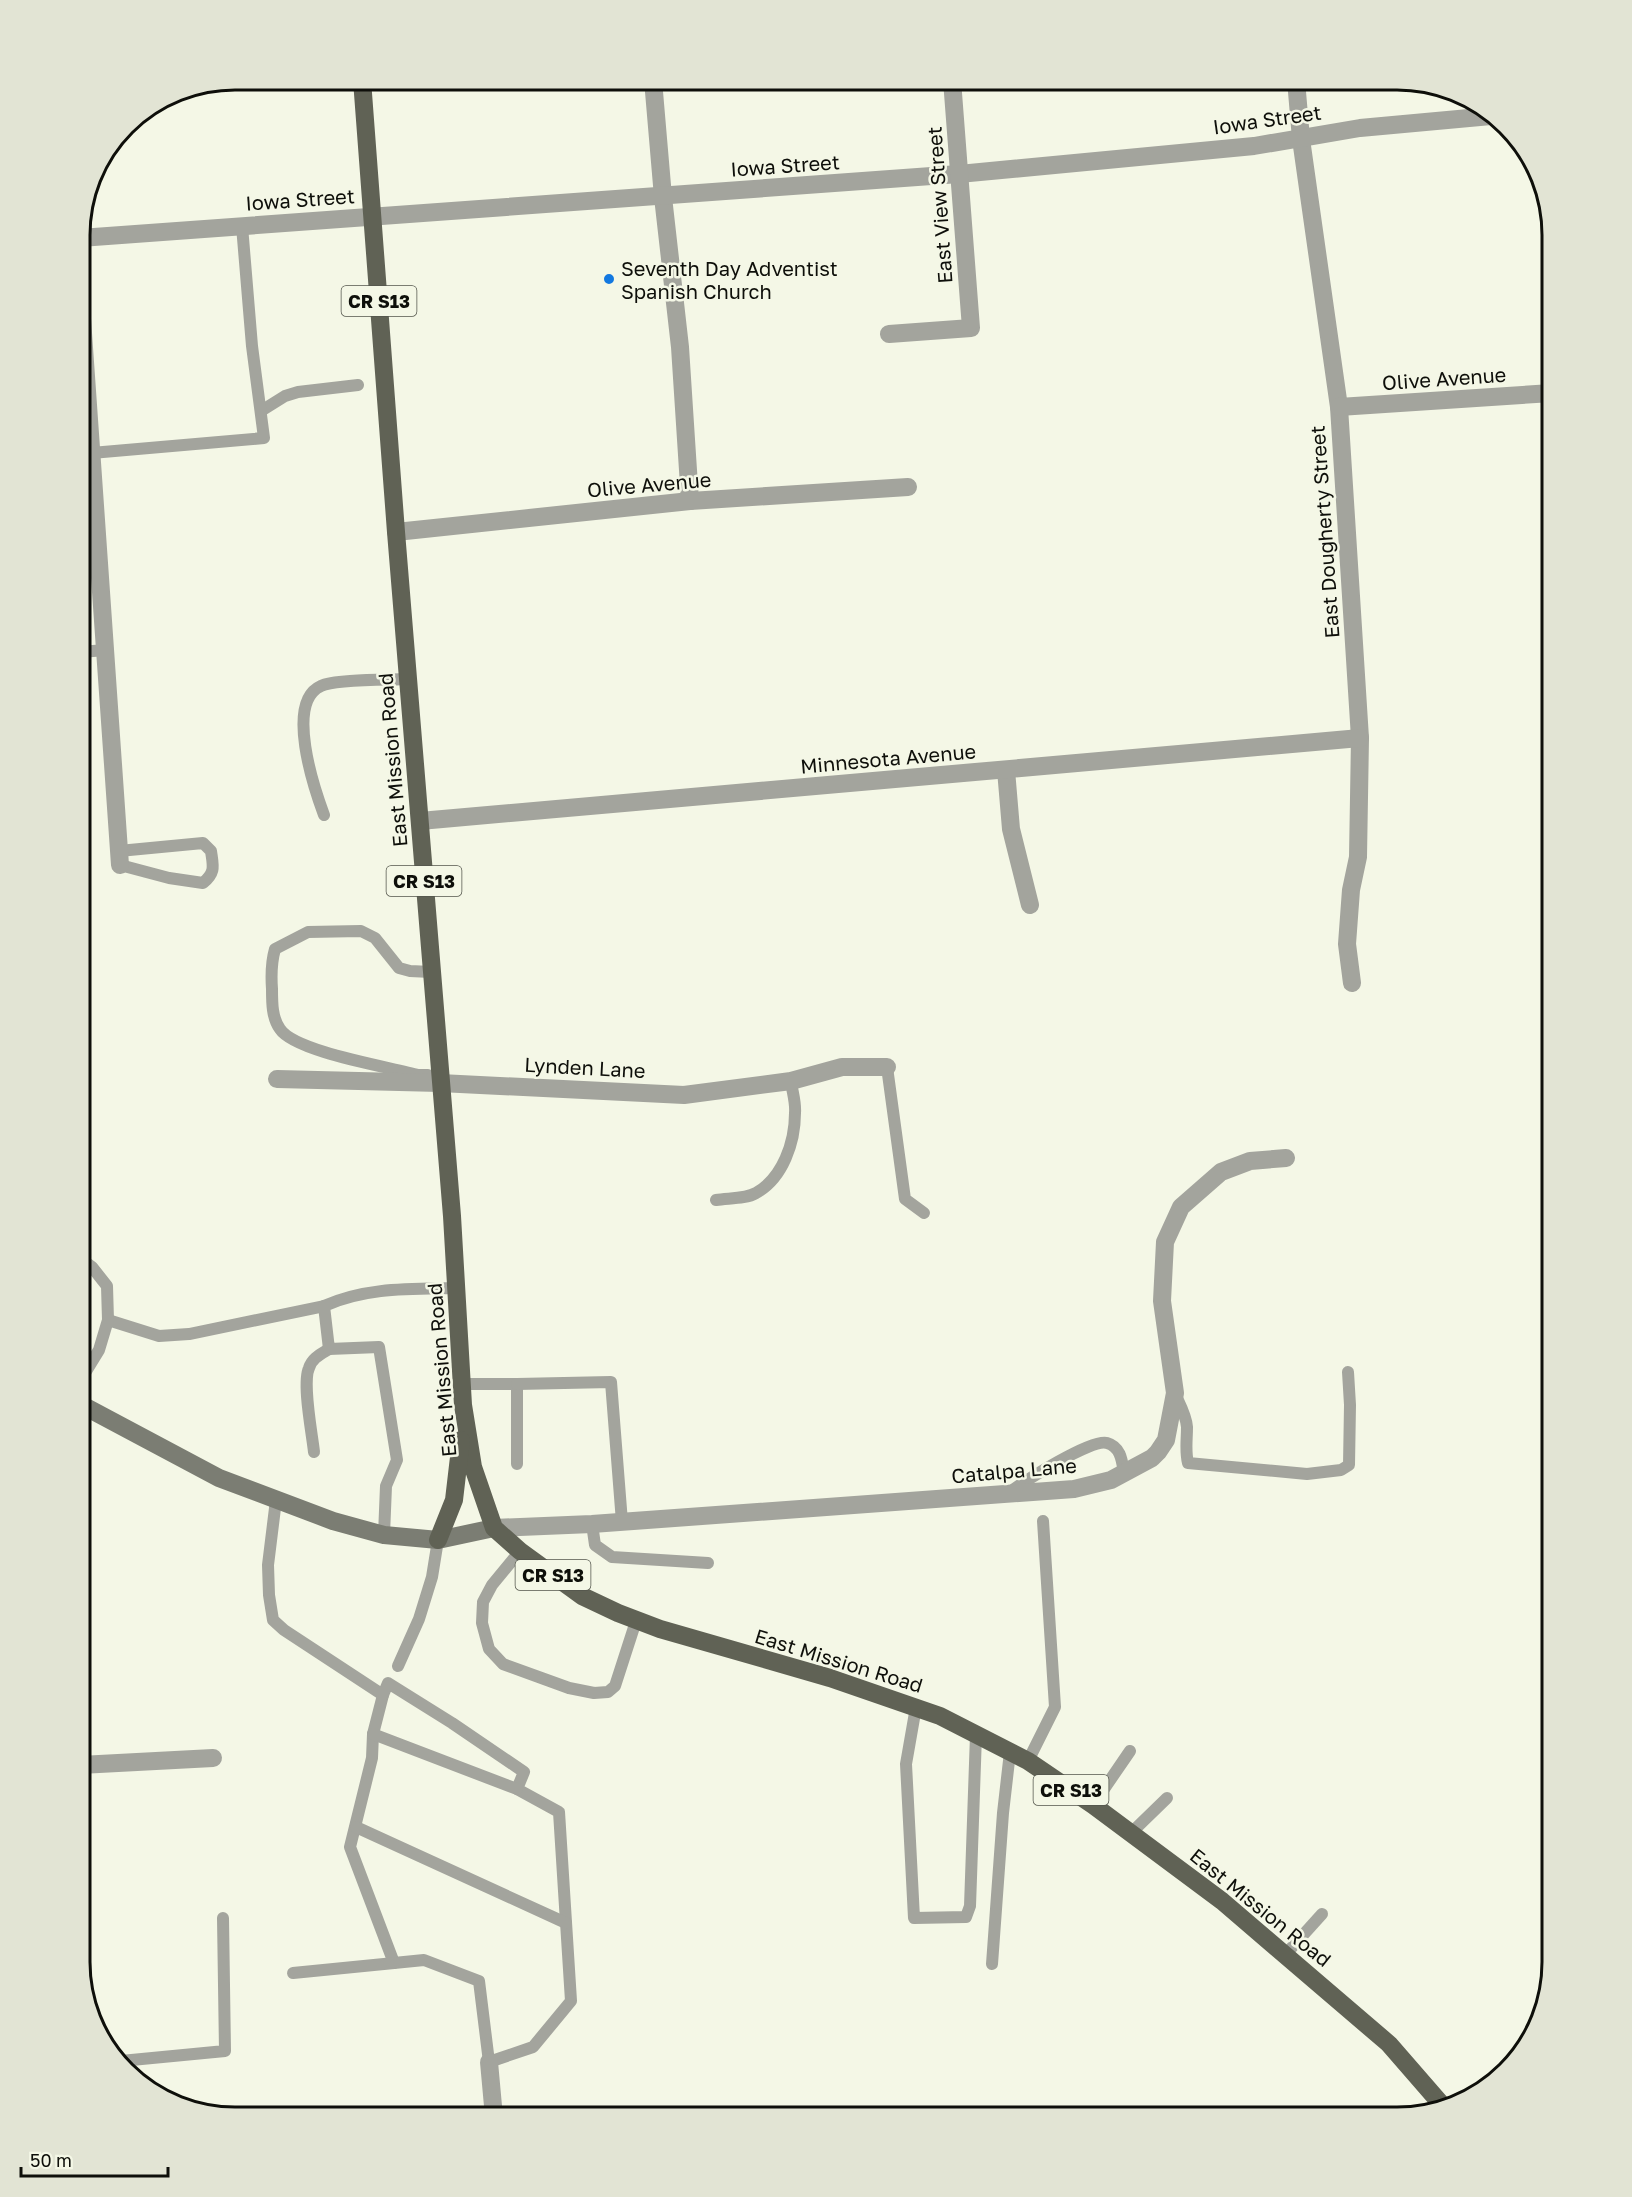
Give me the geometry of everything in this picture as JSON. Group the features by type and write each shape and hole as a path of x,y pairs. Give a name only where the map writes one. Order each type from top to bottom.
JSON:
{"main road":[{"name":"East Mission Road","path":"363,90 439,1079 452,1216 463,1405 473,1467 494,1528 520,1551 582,1596 636,1621 830,1678 916,1707 940,1716 1028,1761 1093,1805 1222,1901 1389,2044 1438,2101"},
{"path":"438,1540 454,1500 463,1405"}],"street":[{"path":"654,90 680,347 690,501"},
{"name":"East View Street","path":"889,334 971,328 953,90"},
{"name":"East Dougherty Street","path":"1297,90 1301,139 1338,407 1360,738 1358,857 1351,890 1347,944 1352,983"},
{"name":"Iowa Street","path":"90,237 959,174 1254,146 1360,128 1481,117"},
{"name":"Olive Avenue","path":"1338,407 1542,394"},
{"name":"Olive Avenue","path":"396,532 690,501 908,487"},
{"path":"90,493 106,650 119,858"},
{"name":"Minnesota Avenue","path":"420,821 1360,738"},
{"path":"1006,770 1011,829 1030,905"},
{"name":"Lynden Lane","path":"277,1079 439,1079 684,1095 791,1081 842,1067 887,1067"},
{"name":"Catalpa Lane","path":"494,1528 592,1524 1074,1490 1111,1480 1152,1458 1166,1440 1174,1393 1162,1301 1165,1242 1181,1207 1221,1172 1250,1161 1286,1158"},
{"path":"90,1409 219,1478 333,1521 384,1535 438,1540 494,1528"},
{"path":"90,1764 213,1758"},
{"path":"489,2062 493,2107"}],"lane":[{"path":"90,454 264,438 251,336 242,226"},
{"path":"261,411 285,396 298,392 358,385"},
{"path":"90,651 106,650"},
{"path":"324,815 313,784 306,747 305,708 311,694 325,684 408,679"},
{"path":"203,843 211,850 213,870 211,876 203,883 169,878 119,858 203,843"},
{"path":"431,972 399,968 375,938 361,931 308,932 275,949 271,963 272,1008 280,1030 296,1042 331,1054 439,1079"},
{"path":"887,1067 905,1199 924,1212"},
{"path":"716,1200 755,1194 779,1172 792,1137 795,1112 791,1081"},
{"path":"90,1266 107,1287 108,1320 99,1350 90,1366"},
{"path":"108,1320 159,1336 189,1334 324,1306 343,1298 391,1289 456,1288"},
{"path":"324,1306 329,1349"},
{"path":"314,1452 307,1399 308,1368 318,1355 329,1349 379,1347 397,1460 386,1486 384,1535"},
{"path":"1174,1393 1184,1412 1187,1426 1188,1463 1307,1474 1341,1470 1349,1465 1348,1372"},
{"path":"462,1383 611,1382 622,1522"},
{"path":"517,1384 517,1464"},
{"path":"1008,1494 1083,1449 1103,1442 1109,1443 1118,1450 1124,1473"},
{"path":"276,1500 268,1565 273,1620 284,1630 383,1695"},
{"path":"1028,1761 1055,1707 1042,1521"},
{"path":"592,1524 595,1545 612,1557 708,1563"},
{"path":"398,1666 432,1577 438,1540"},
{"path":"520,1551 492,1585 483,1602 482,1623 489,1649 503,1664 569,1688 594,1693 608,1692 615,1686 636,1621"},
{"path":"394,1963 350,1847 372,1758 373,1734 388,1683 524,1772 516,1789"},
{"path":"916,1707 906,1764 914,1918 966,1917 970,1906 976,1735"},
{"path":"293,1973 424,1960 479,1981 489,2062 533,2046 571,2001 559,1812 516,1789 373,1734"},
{"path":"1093,1805 1130,1751"},
{"path":"992,1965 1003,1813 1010,1752"},
{"path":"1131,1833 1167,1798"},
{"path":"356,1827 566,1923"},
{"path":"1285,1955 1322,1914"},
{"path":"129,2060 225,2051 223,1918"}],"place":[{"name":"Seventh Day Adventist Spanish Church","path":"609,279"}]}
